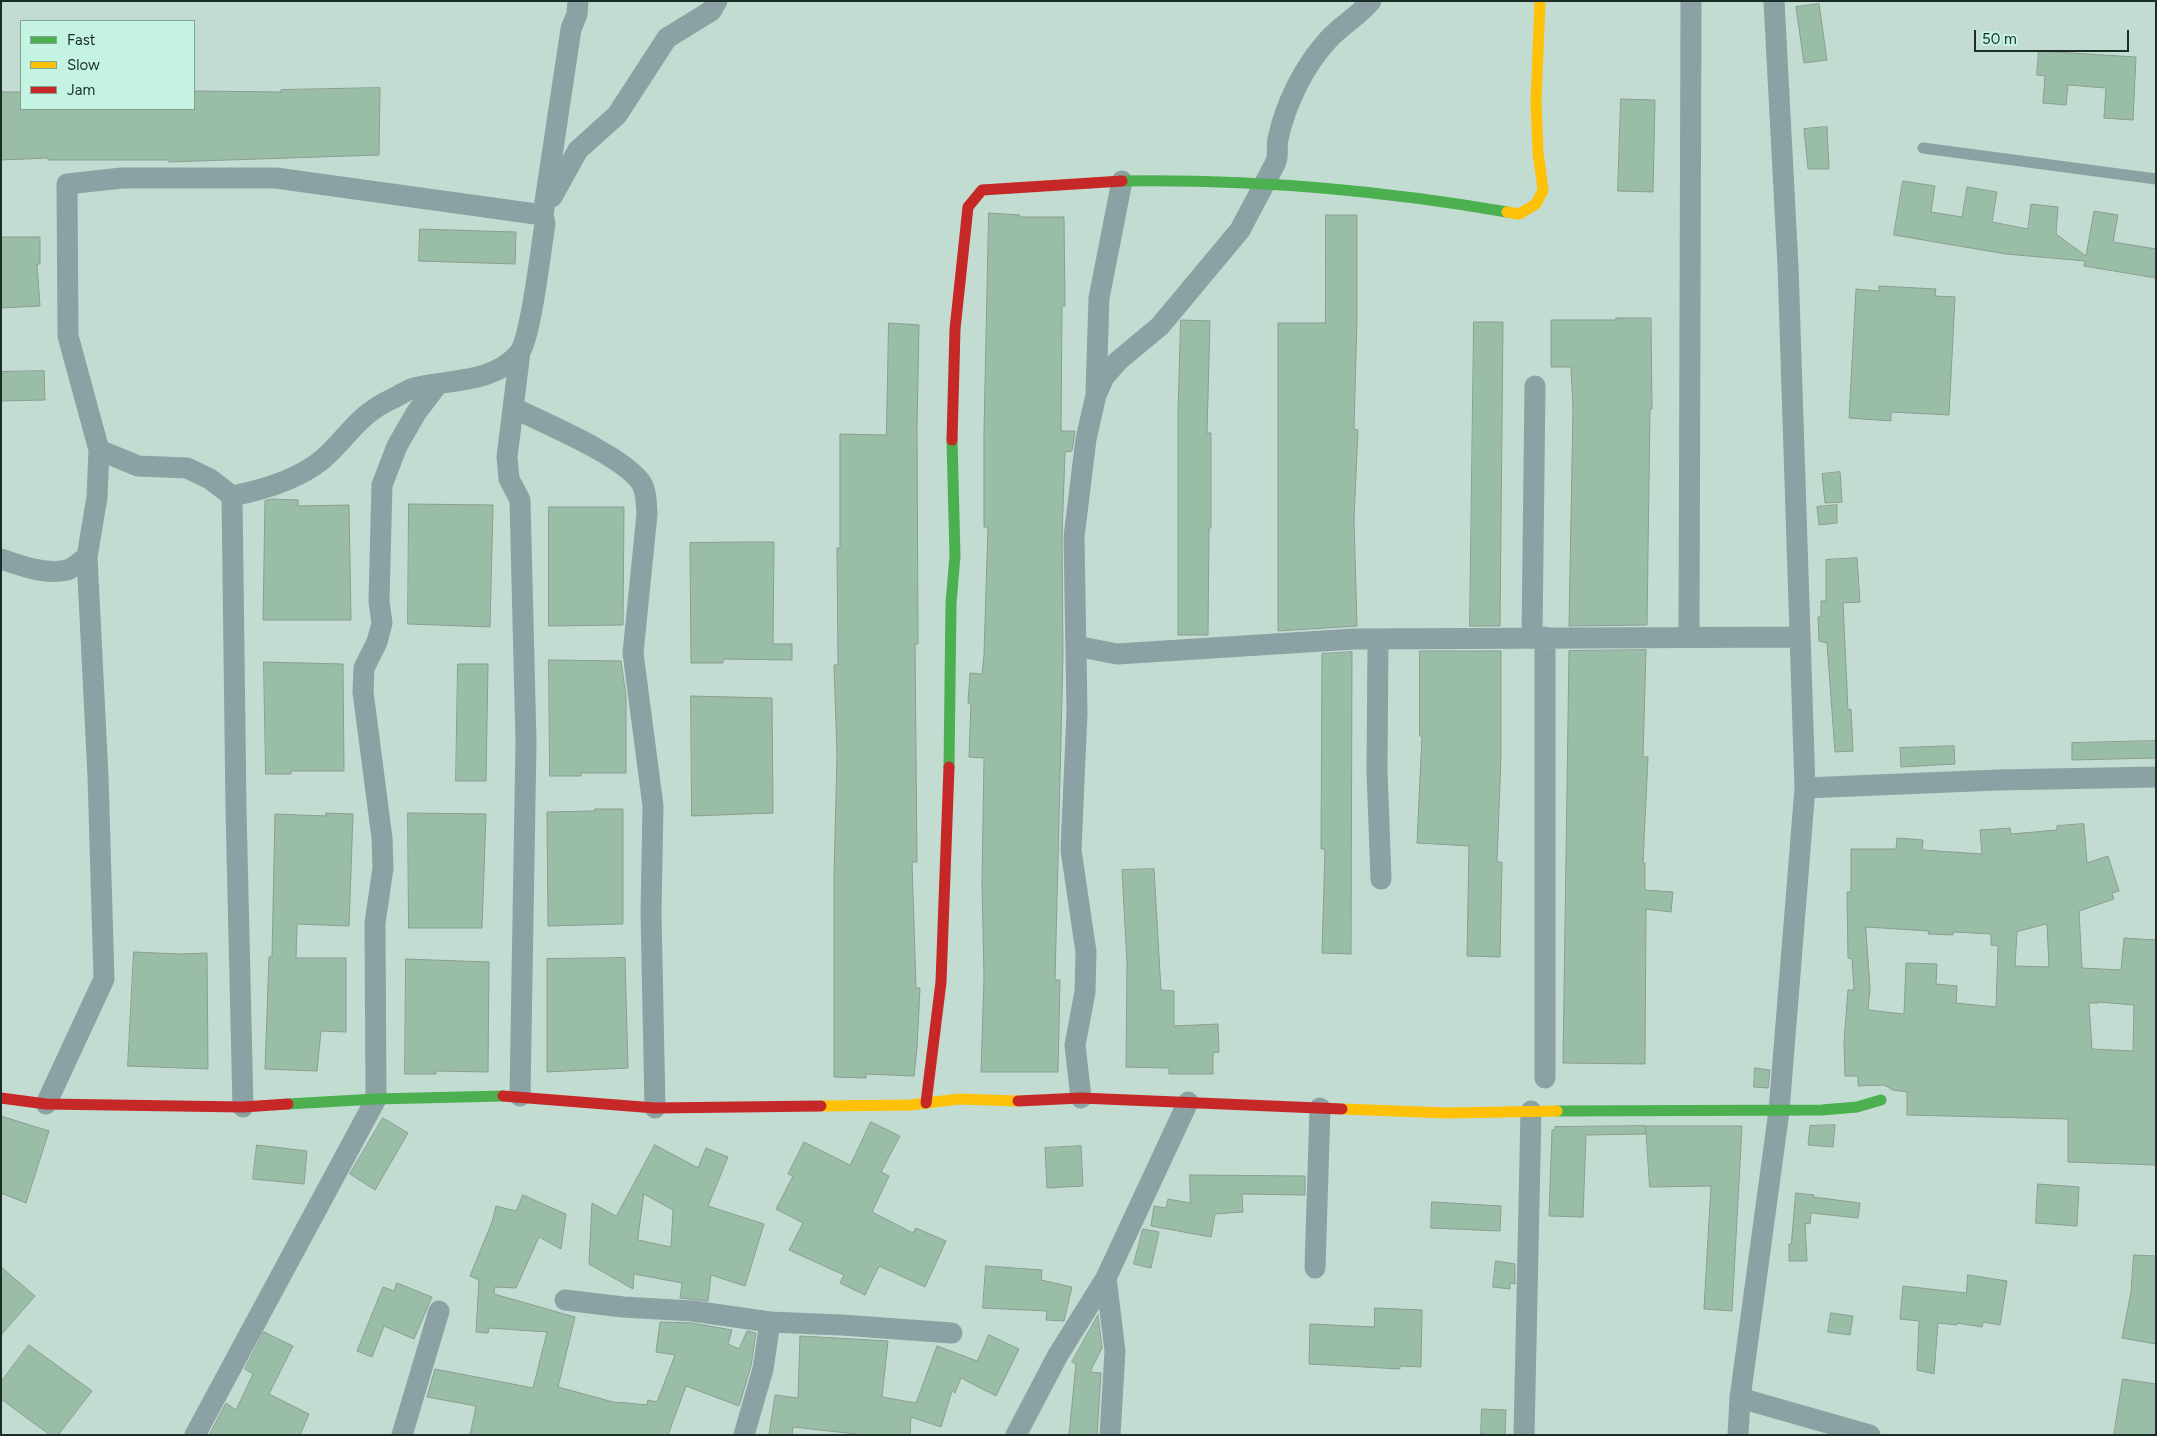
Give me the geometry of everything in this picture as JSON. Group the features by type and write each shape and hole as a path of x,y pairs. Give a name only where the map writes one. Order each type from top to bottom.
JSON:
{"street":[{"path":"520,1096 526,742 520,500 509,479 507,457 520,352 527,334 545,224 543,215 578,1"},
{"path":"543,215 578,150 616,115 667,38 710,12 717,1"},
{"path":"1096,395 1104,377 1118,361 1160,326 1240,230 1276,162 1279,154 1277,141 1290,103 1305,73 1327,41 1371,1"},
{"path":"926,1103 941,982 950,730 950,604 955,556 951,415 955,329 968,207 982,190 1122,181 1263,184 1400,195 1519,214 1536,204 1543,190 1538,152 1536,102 1540,1"},
{"path":"1689,637 1691,1"},
{"path":"1738,1435 1740,1398 1779,1111 1805,788 1797,483 1774,1"},
{"path":"46,1104 104,979 98,776 86,557 97,497 99,450 68,336 67,184 122,178 276,178 543,215"},
{"path":"1081,1098 1075,1045 1085,992 1086,952 1071,850 1077,712 1074,537 1086,439 1096,395 1099,298 1122,181"},
{"path":"232,496 280,482 302,473 322,459 371,409 413,389 492,374 520,352"},
{"path":"195,1435 376,1099 375,923 383,868 382,838 363,692 364,668 378,642 382,623 379,600 382,485 397,446 416,413 438,384"},
{"path":"1535,386 1545,1078"},
{"path":"514,408 624,466 641,482 646,493 647,514 633,653 653,806 651,912 655,1108"},
{"path":"99,450 138,466 187,468 210,479 232,496"},
{"path":"232,496 236,809 243,1106"},
{"path":"1,559 41,571 54,571 68,570 86,557"},
{"path":"1076,646 1117,654 1378,639 1800,637"},
{"path":"1378,639 1377,771 1381,879"},
{"path":"1805,788 1997,780 2156,777"},
{"path":"1,1098 46,1104 243,1106 376,1099 520,1096 655,1108 926,1103 959,1099 1027,1101 1081,1098 1448,1113 1779,1111 1857,1107 1881,1100"},
{"path":"1016,1435 1058,1355 1106,1278 1188,1102"},
{"path":"1316,1268 1320,1108"},
{"path":"1524,1435 1532,1111"},
{"path":"1106,1278 1115,1351 1110,1435"},
{"path":"565,1300 623,1307 693,1311 770,1322 952,1333"},
{"path":"402,1435 439,1311"},
{"path":"744,1435 763,1369 770,1322"},
{"path":"1740,1398 1870,1435"}],"lane":[{"path":"1923,148 2156,179"}],"building":[{"path":"1819,4 1827,60 1804,63 1796,7"},
{"path":"2039,51 2136,57 2133,120 2104,118 2106,88 2068,85 2066,105 2043,103 2045,76 2037,75"},
{"path":"380,88 379,155 169,162 169,160 48,160 48,158 1,160 1,92 20,92 20,110 195,110 195,91 281,92 281,90"},
{"path":"1621,99 1655,100 1653,192 1618,191"},
{"path":"1827,127 1829,169 1808,169 1804,129"},
{"path":"1903,181 1935,186 1931,212 1962,217 1967,187 1997,192 1992,222 2028,229 2031,204 2058,207 2056,234 2086,256 2094,211 2118,215 2113,242 2156,249 2156,278 2084,266 2085,261 2006,254 1894,235"},
{"path":"989,213 1020,215 1020,217 1064,217 1065,306 1062,306 1061,431 1075,431 1072,451 1065,452 1062,537 1063,656 1055,980 1060,980 1058,1072 981,1072 984,977 982,883 984,758 969,757 971,704 968,703 970,673 982,674 984,655 988,527 984,527 984,433"},
{"path":"1326,215 1357,215 1354,429 1358,430 1354,519 1357,626 1278,631 1278,323 1325,323"},
{"path":"420,229 516,232 515,264 419,261"},
{"path":"1,237 40,237 40,264 37,264 40,306 1,308"},
{"path":"1879,286 1936,289 1935,296 1955,297 1949,415 1891,412 1891,421 1849,418 1856,289 1879,291"},
{"path":"1616,318 1651,318 1652,409 1650,409 1647,625 1569,626 1573,409 1571,367 1551,367 1551,320 1616,320"},
{"path":"1181,320 1210,321 1207,433 1211,433 1211,528 1209,528 1208,635 1178,635 1178,411"},
{"path":"1474,322 1503,322 1500,626 1470,626"},
{"path":"889,323 919,325 917,426 918,644 915,644 917,862 912,862 916,988 920,988 917,1047 914,1076 866,1074 866,1078 834,1077 834,876 837,755 834,665 838,665 837,548 840,548 840,434 886,435"},
{"path":"44,371 45,400 1,401 1,372"},
{"path":"1840,472 1842,502 1825,503 1822,474"},
{"path":"272,499 298,500 298,506 349,505 351,620 263,620 265,501"},
{"path":"409,504 493,505 490,627 408,624"},
{"path":"1837,505 1837,523 1819,525 1817,507"},
{"path":"549,507 624,507 623,625 549,626"},
{"path":"774,542 773,644 792,644 792,660 723,659 723,663 691,663 690,543"},
{"path":"1857,558 1860,602 1843,603 1848,710 1851,709 1853,751 1835,752 1827,643 1819,641 1818,617 1821,617 1821,601 1826,601 1826,560"},
{"path":"1646,650 1643,757 1648,757 1643,863 1645,863 1645,890 1673,892 1671,912 1646,909 1645,1064 1563,1063 1569,651"},
{"path":"1420,651 1501,651 1501,756 1497,862 1502,862 1500,957 1467,956 1469,846 1417,843 1422,736 1420,736"},
{"path":"1352,652 1351,954 1322,953 1325,849 1321,849 1322,654"},
{"path":"549,660 621,661 626,696 626,773 581,773 581,776 550,776"},
{"path":"264,662 343,664 344,771 291,771 291,774 266,774"},
{"path":"458,664 488,664 486,781 456,781"},
{"path":"691,696 772,698 773,813 692,816"},
{"path":"2156,741 2156,758 2072,760 2072,743"},
{"path":"1954,746 1955,764 1901,767 1900,748"},
{"path":"595,809 623,809 623,924 548,926 547,812 595,811"},
{"path":"326,813 353,814 349,926 297,924 296,958 346,958 346,1032 321,1031 317,1071 265,1069 269,957 272,957 275,814 326,816"},
{"path":"408,813 486,814 482,928 409,928"},
{"path":"2084,824 2087,863 2108,856 2119,891 2112,893 2114,899 2079,911 2082,968 2121,970 2124,938 2156,940 2156,1165 2068,1162 2068,1119 1907,1115 1907,1092 1893,1090 1884,1085 1858,1086 1858,1076 1845,1076 1844,1042 1848,990 1854,990 1852,959 1848,958 1847,892 1851,892 1851,849 1896,849 1897,838 1923,840 1922,850 1982,854 1980,830 2010,828 2011,834 2057,830 2057,826","holes":["2047,924 2049,967 2015,966 2017,932","1866,927 1929,931 1928,934 1953,935 1953,932 1991,934 1991,945 1998,946 1996,1007 1956,1003 1957,986 1936,984 1937,964 1906,963 1904,1014 1868,1010 1870,988","2089,1003 2134,1005 2133,1051 2092,1049"]},
{"path":"1154,869 1161,990 1174,991 1174,1026 1218,1024 1219,1052 1213,1053 1213,1074 1169,1074 1169,1068 1126,1067 1127,963 1122,870"},
{"path":"134,952 207,953 208,1069 128,1066"},
{"path":"625,958 628,1068 547,1072 547,959"},
{"path":"406,959 489,962 488,1072 436,1071 436,1074 405,1074"},
{"path":"1755,1068 1770,1070 1768,1088 1754,1087"},
{"path":"1,1116 49,1131 26,1203 1,1193"},
{"path":"383,1118 408,1133 375,1190 350,1174"},
{"path":"871,1122 900,1136 881,1172 889,1176 872,1212 913,1233 916,1228 946,1241 925,1287 879,1266 865,1295 840,1283 844,1275 789,1250 803,1223 776,1209 793,1176 788,1174 804,1142 850,1165"},
{"path":"1835,1125 1833,1147 1808,1145 1810,1126"},
{"path":"1645,1126 1646,1134 1586,1135 1583,1217 1549,1216 1552,1130 1555,1130 1555,1127"},
{"path":"1646,1126 1742,1126 1732,1311 1704,1309 1711,1186 1650,1187"},
{"path":"257,1145 307,1151 304,1184 253,1179"},
{"path":"655,1145 698,1168 706,1148 728,1157 708,1206 764,1224 745,1286 711,1275 708,1301 680,1298 682,1283 634,1274 633,1289 589,1264 592,1203 616,1216","holes":["644,1194 673,1210 671,1247 638,1240"]},
{"path":"1081,1146 1083,1186 1047,1188 1045,1148"},
{"path":"1190,1175 1305,1176 1305,1195 1242,1194 1243,1212 1215,1214 1211,1237 1151,1226 1154,1206 1166,1208 1168,1199 1190,1203"},
{"path":"2038,1184 2079,1187 2077,1226 2036,1223"},
{"path":"1796,1193 1860,1203 1858,1218 1811,1213 1810,1224 1805,1223 1807,1261 1789,1261 1789,1244 1791,1244"},
{"path":"523,1195 566,1214 561,1249 539,1237 516,1288 495,1287 494,1294 575,1317 558,1387 617,1403 647,1405 648,1400 657,1402 675,1355 656,1352 660,1322 692,1323 732,1330 728,1344 739,1349 747,1331 756,1333 751,1366 739,1406 686,1386 668,1435 470,1435 476,1406 427,1397 435,1369 533,1388 547,1332 489,1328 488,1333 476,1332 479,1280 470,1276 492,1222 496,1206 516,1211"},
{"path":"1432,1202 1501,1206 1500,1231 1431,1228"},
{"path":"1143,1229 1159,1232 1151,1268 1134,1264"},
{"path":"2134,1255 2156,1256 2156,1344 2122,1338 2131,1292"},
{"path":"1496,1261 1515,1264 1515,1284 1510,1283 1510,1289 1493,1287"},
{"path":"986,1266 1042,1270 1041,1280 1072,1287 1064,1321 1046,1320 1047,1311 983,1308"},
{"path":"1,1267 35,1296 1,1335"},
{"path":"1968,1275 2007,1281 2000,1325 1983,1322 1982,1327 1957,1323 1957,1325 1938,1323 1934,1374 1917,1370 1919,1321 1900,1319 1903,1286 1966,1293"},
{"path":"397,1283 432,1297 414,1339 384,1326 372,1357 357,1351 383,1287 394,1291"},
{"path":"1375,1308 1422,1310 1421,1367 1400,1366 1400,1369 1309,1364 1310,1324 1374,1327"},
{"path":"1831,1313 1853,1316 1850,1335 1828,1332"},
{"path":"1098,1315 1102,1348 1090,1372 1101,1373 1097,1435 1069,1435 1076,1364 1072,1362"},
{"path":"264,1332 293,1346 269,1394 309,1414 300,1435 209,1435 226,1403 236,1410 253,1374 245,1369"},
{"path":"989,1335 1019,1349 996,1396 961,1378 955,1393 952,1391 941,1427 911,1417 910,1435 865,1435 793,1427 792,1435 769,1435 775,1395 798,1398 800,1336 888,1341 882,1397 916,1403 937,1346 977,1361"},
{"path":"29,1345 92,1391 58,1435 50,1435 1,1399 1,1382"},
{"path":"2123,1379 2156,1384 2156,1435 2114,1435"},
{"path":"1482,1409 1506,1410 1505,1435 1481,1434"}],"traffic: fast":[{"path":"1122,181 1267,184 1363,192 1507,212"},
{"path":"949,767 951,603 955,556 952,440"},
{"path":"288,1104 376,1099 503,1096"},
{"path":"1557,1111 1822,1110 1857,1107 1881,1100"}],"traffic: slow":[{"path":"1507,212 1519,214 1536,204 1543,190 1538,152 1536,102 1540,1"},
{"path":"821,1106 910,1105 959,1099 1018,1101"},
{"path":"1342,1109 1448,1113 1557,1111"}],"traffic: jam":[{"path":"952,440 955,329 968,207 982,190 1122,181"},
{"path":"926,1103 941,982 949,767"},
{"path":"503,1096 655,1108 821,1106"},
{"path":"1,1098 46,1104 243,1107 288,1104"},
{"path":"1018,1101 1081,1098 1342,1109"}]}
